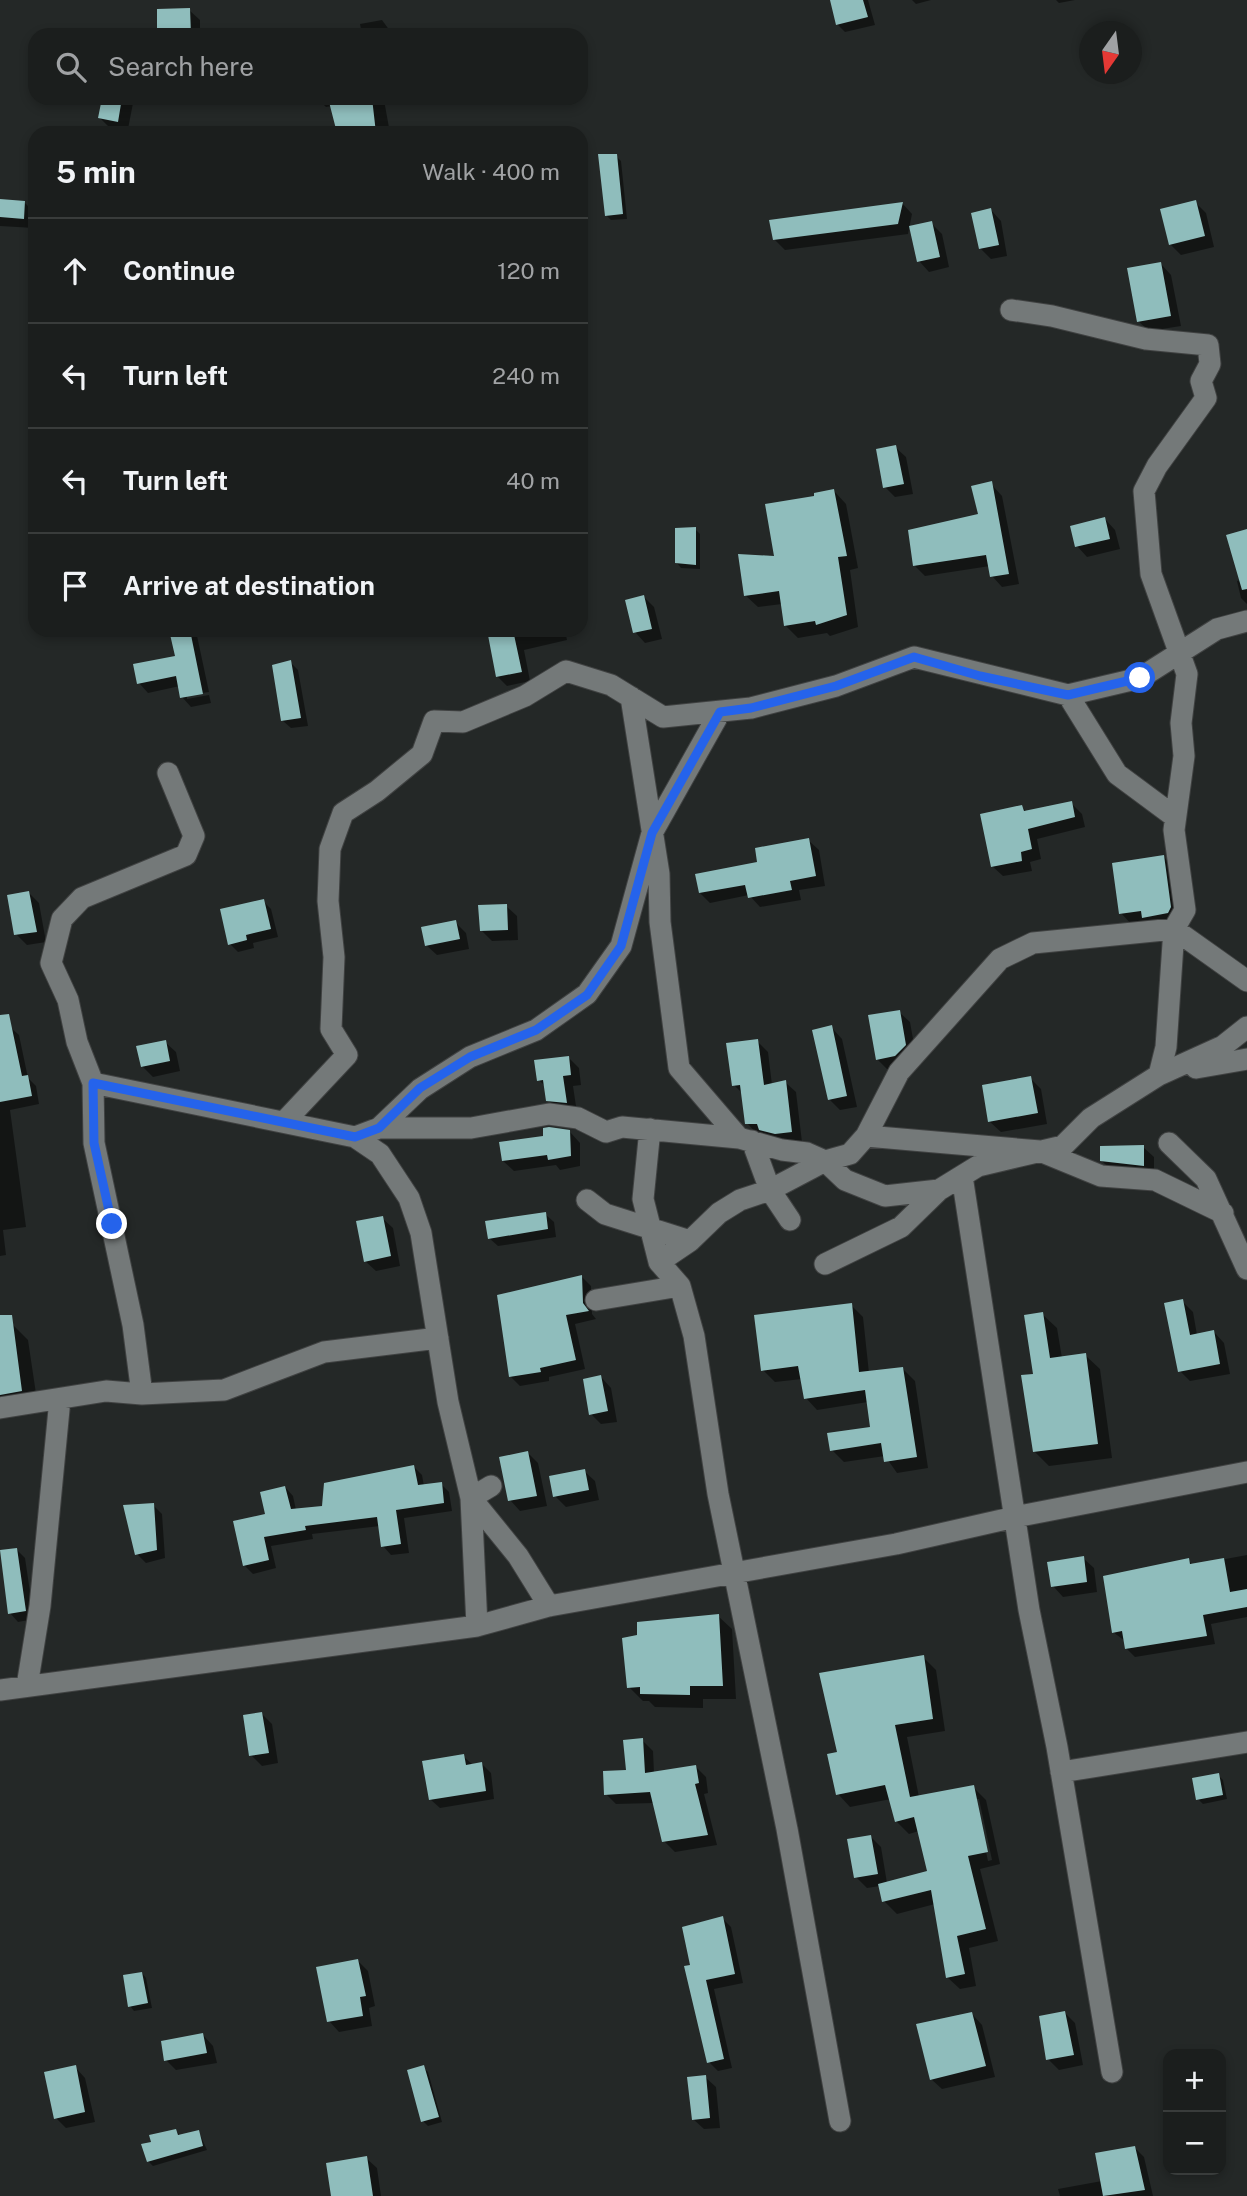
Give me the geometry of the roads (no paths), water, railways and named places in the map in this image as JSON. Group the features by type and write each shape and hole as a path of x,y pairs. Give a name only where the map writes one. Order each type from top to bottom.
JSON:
{"street":[{"path":"1011,310 1052,316 1146,340 1208,345 1210,364 1201,381 1206,398 1157,466 1144,491 1151,574 1186,674 1186,696 1181,723 1184,756 1175,817 1177,864 1185,910 1174,929 1166,1047 1159,1075"},
{"path":"284,1122 347,1055 331,1029 334,957 328,901 330,849 343,813 377,791 422,754 435,721 463,722 525,696 566,671 611,685 663,717 751,708 836,686 914,657 980,676 1068,695 1140,678 1217,629 1247,621"},
{"path":"1068,695 1117,774 1175,817"},
{"path":"631,697 659,874 660,922 679,1068 745,1140 770,1190 790,1220"},
{"path":"379,1128 420,1088 470,1057 536,1030 587,995 621,946 652,833 720,712"},
{"path":"142,1394 133,1325 94,1143 93,1083 77,1042 68,1000 51,963 62,919 82,898 186,855 194,836 168,773"},
{"path":"659,1262 690,1241 719,1213 740,1200 770,1190 825,1161 850,1154 866,1136 899,1072 1000,959 1033,943 1174,929 1247,981"},
{"path":"825,1264 898,1229 939,1190 978,1166 1063,1146 1091,1118 1159,1075 1223,1046 1247,1027"},
{"path":"1159,1075 1247,1059"},
{"path":"93,1083 355,1137 380,1154 410,1198 421,1233 461,1464 471,1498 477,1626"},
{"path":"355,1137 379,1128 471,1128 549,1114 578,1118 606,1132 622,1128 650,1129 745,1140 807,1153 825,1161 845,1180 885,1196 939,1190"},
{"path":"650,1129 643,1199 659,1262 680,1286 694,1336 718,1494 787,1829 840,2121"},
{"path":"866,1136 1040,1150 1101,1176 1155,1180 1223,1213"},
{"path":"1169,1143 1206,1179 1247,1269"},
{"path":"962,1176 1035,1646 1061,1772 1112,2072"},
{"path":"885,1196 898,1229"},
{"path":"587,1200 605,1214 651,1231 690,1241"},
{"path":"596,1300 680,1286"},
{"path":"0,1408 106,1391 142,1394 224,1390 324,1352 438,1338"},
{"path":"27,1686 40,1606 60,1399"},
{"path":"0,1690 477,1626 550,1606 896,1544 1015,1517 1247,1472"},
{"path":"471,1498 491,1486"},
{"path":"471,1498 518,1556 550,1606"},
{"path":"1061,1772 1247,1742"}]}
